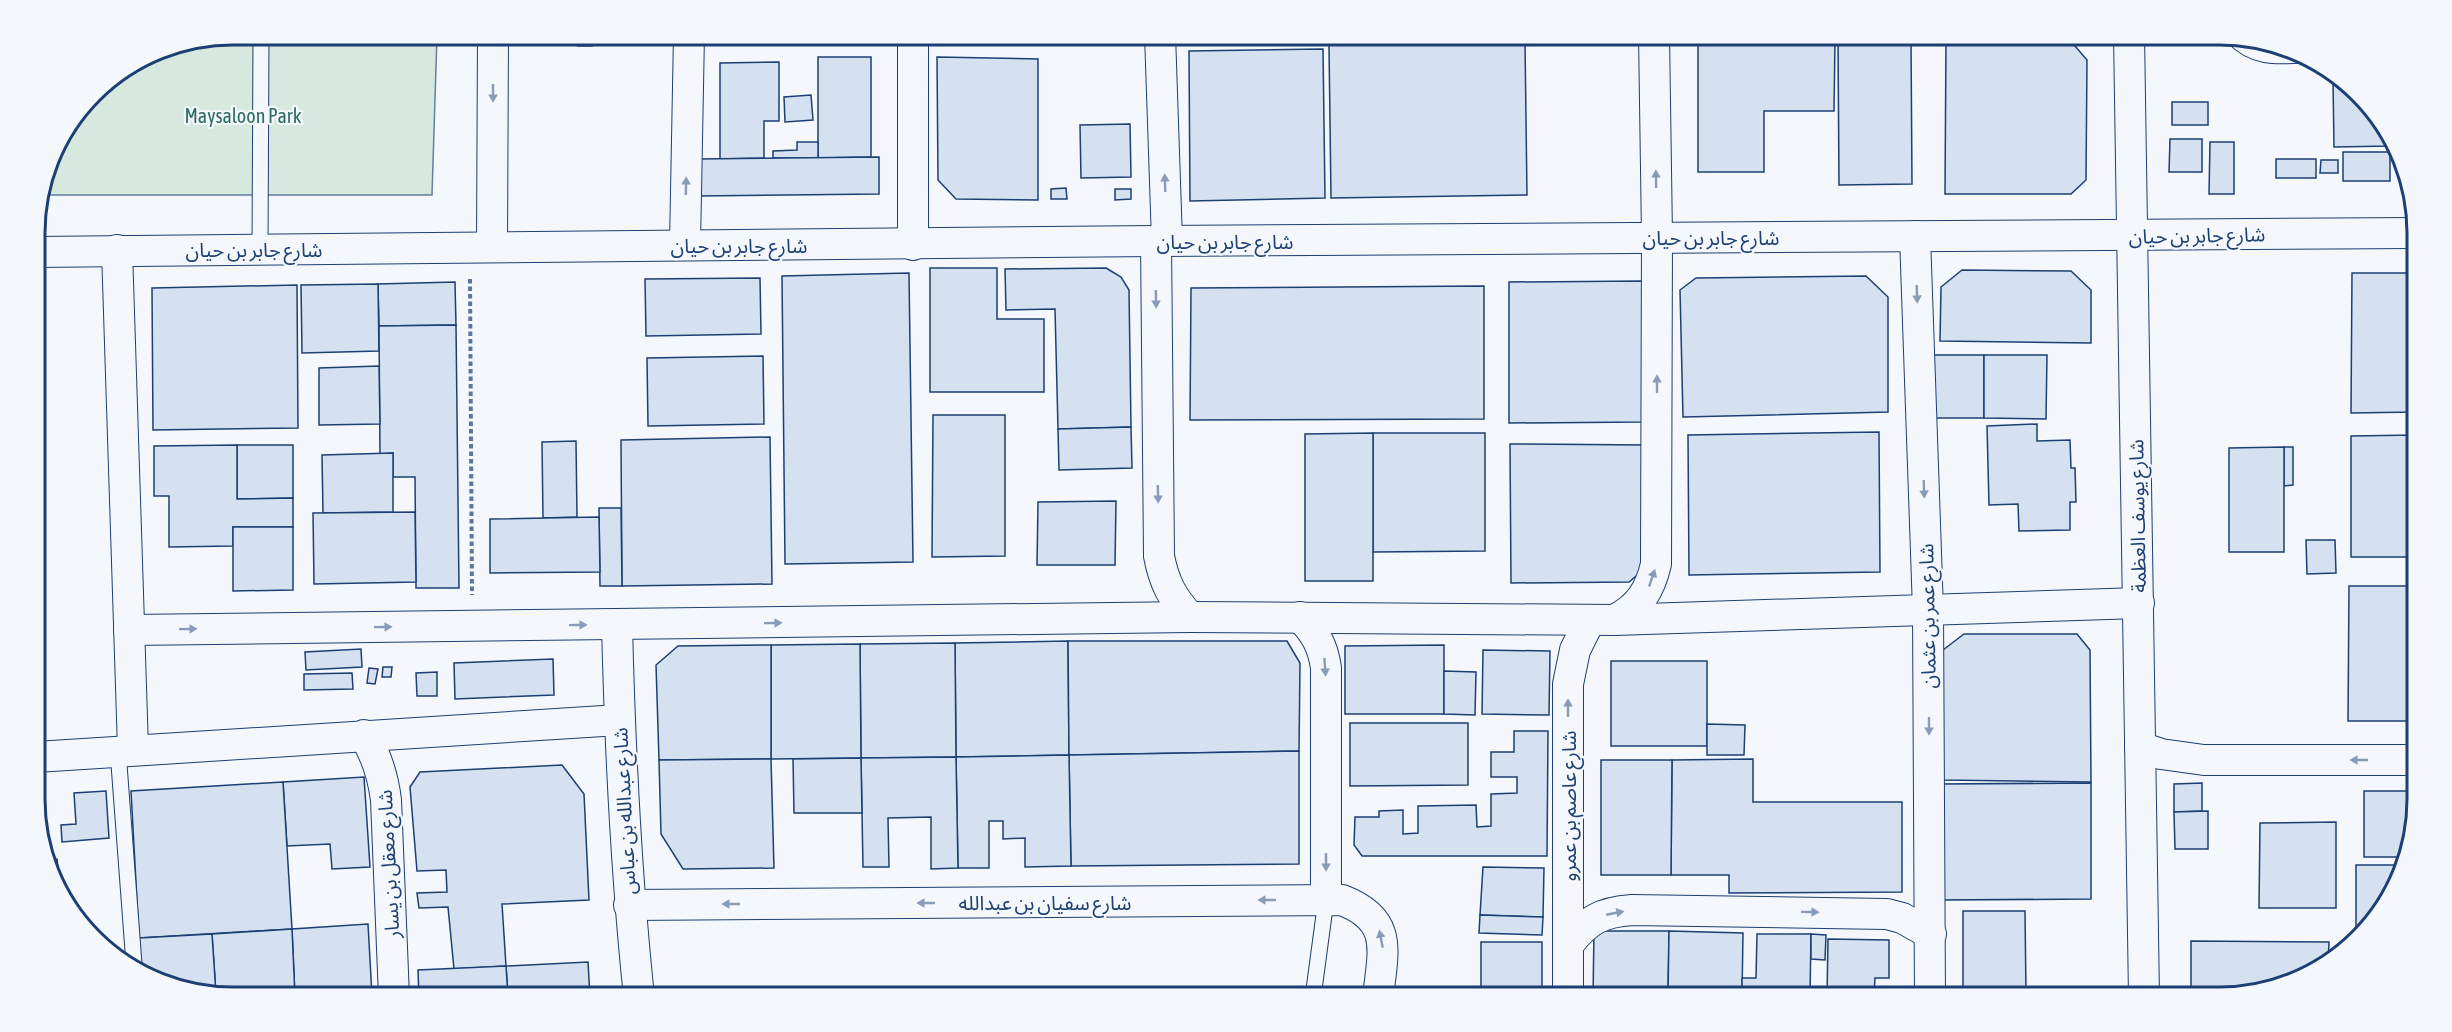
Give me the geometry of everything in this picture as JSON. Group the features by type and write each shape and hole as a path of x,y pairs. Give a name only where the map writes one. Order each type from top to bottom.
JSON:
{"street":[{"path":"481,247 492,45"},
{"path":"685,245 689,45"},
{"path":"913,45 913,244"},
{"path":"1160,45 1159,556 1163,579 1174,600 1190,617"},
{"path":"1602,620 1629,613 1643,598 1652,582 1656,564 1657,237 1654,45"},
{"name":"شارع يوسف العظمة","path":"2130,45 2144,987"},
{"name":"شارع جابر بن حيان","path":"45,252 1657,237 2407,233"},
{"name":"شارع عمر بن عثمان","path":"1915,236 1928,610 1930,987"},
{"path":"117,250 129,630 125,750"},
{"path":"129,630 1190,617 1602,620 2139,603"},
{"path":"1300,617 1318,639 1324,653 1326,668 1326,900"},
{"name":"شارع عاصم بن عمرو","path":"1568,987 1568,684 1575,650 1602,620"},
{"name":"شارع عبدالله بن عباس","path":"617,625 619,720 629,905 638,987"},
{"path":"45,756 619,720"},
{"name":"شارع معقل بن يسار","path":"364,735 375,753 383,776 386,800 394,987"},
{"path":"2140,747 2161,754 2204,760 2407,760"},
{"name":"شارع سفيان بن عبدالله","path":"629,905 1342,900 1361,907 1375,921 1383,939 1379,987"},
{"path":"1569,944 1580,929 1595,918 1613,912 1632,910 1887,914 1902,918 1931,934"}],"lane":[{"path":"260,249 261,45"},
{"path":"2242,47 2258,54 2284,57"},
{"path":"125,750 134,958"},
{"path":"1314,987 1326,900"}],"path":[{"path":"473,626 481,247"}],"green space":[{"name":"Maysaloon Park","path":"221,45 437,45 432,195 50,195 51,185 64,150 92,109 119,84 139,70 161,59"}],"building":[{"path":"1329,45 1525,45 1527,195 1331,198"},
{"path":"1698,45 1835,45 1834,111 1764,111 1764,172 1698,172"},
{"path":"1838,45 1911,45 1912,184 1839,185"},
{"path":"1946,45 2074,45 2087,60 2086,180 2071,194 1945,194"},
{"path":"1323,49 1325,198 1190,201 1189,51"},
{"path":"818,57 871,57 871,157 818,158"},
{"path":"937,57 1038,59 1038,200 956,199 938,180"},
{"path":"779,62 779,121 764,121 764,158 720,159 720,63"},
{"path":"2333,84 2352,100 2386,146 2334,147"},
{"path":"811,95 813,120 785,122 784,97"},
{"path":"2172,102 2208,102 2208,125 2172,125"},
{"path":"1130,124 1131,177 1081,178 1080,125"},
{"path":"2170,139 2202,139 2202,172 2169,172"},
{"path":"797,142 818,142 818,158 773,158 773,151 797,150"},
{"path":"2210,142 2234,142 2234,194 2209,194"},
{"path":"2343,152 2388,152 2390,181 2343,181"},
{"path":"879,157 879,194 697,196 696,159"},
{"path":"2276,159 2316,159 2316,178 2276,178"},
{"path":"2321,160 2338,160 2338,173 2320,173"},
{"path":"1066,188 1067,199 1051,199 1051,189"},
{"path":"1115,189 1131,189 1131,199 1115,200"},
{"path":"930,268 997,268 997,319 1044,319 1044,392 930,392"},
{"path":"1106,268 1121,277 1129,290 1131,427 1058,429 1055,309 1006,310 1005,269"},
{"path":"1962,270 2071,271 2091,290 2091,343 1940,341 1941,287"},
{"path":"909,273 913,562 785,564 782,276"},
{"path":"2352,273 2407,273 2407,412 2351,413"},
{"path":"1866,276 1888,297 1888,412 1683,417 1680,290 1696,278"},
{"path":"760,278 761,334 646,336 645,279"},
{"path":"1642,281 1643,422 1509,423 1509,282"},
{"path":"455,282 456,325 379,326 378,284"},
{"path":"378,284 379,351 302,353 301,285"},
{"path":"297,285 298,428 153,430 152,288"},
{"path":"1484,286 1484,419 1190,420 1191,288"},
{"path":"456,325 459,588 416,588 415,477 393,477 393,453 380,454 379,326"},
{"path":"1933,355 1984,355 1984,418 1933,418"},
{"path":"1984,355 2047,355 2046,419 1984,418"},
{"path":"763,356 764,424 648,426 647,358"},
{"path":"379,366 380,424 319,425 319,368"},
{"path":"933,415 1005,415 1005,556 932,557"},
{"path":"2037,424 2037,441 2070,440 2071,468 2075,468 2076,502 2070,502 2070,530 2019,531 2018,504 1989,505 1987,426"},
{"path":"1131,427 1132,468 1059,470 1058,429"},
{"path":"1879,432 1880,572 1689,575 1688,435"},
{"path":"1373,433 1485,433 1485,551 1373,552"},
{"path":"1373,433 1373,581 1305,581 1305,434"},
{"path":"2407,435 2407,557 2351,557 2351,436"},
{"path":"770,437 772,584 622,586 621,440"},
{"path":"576,441 577,517 543,518 542,442"},
{"path":"1510,444 1646,445 1648,566 1629,582 1511,583"},
{"path":"237,445 293,445 293,498 237,499"},
{"path":"237,445 237,499 293,498 293,527 233,527 233,546 169,547 169,496 154,496 154,446"},
{"path":"2284,447 2293,447 2293,485 2284,486"},
{"path":"2284,447 2284,552 2229,552 2229,448"},
{"path":"393,453 393,512 323,513 322,455"},
{"path":"1116,501 1115,565 1037,565 1038,502"},
{"path":"599,508 621,508 622,586 600,586"},
{"path":"415,512 416,582 314,584 313,513"},
{"path":"599,517 600,572 490,573 490,519"},
{"path":"233,527 293,527 293,590 233,591"},
{"path":"2306,540 2335,540 2336,573 2307,574"},
{"path":"2349,586 2407,586 2407,721 2348,721"},
{"path":"1964,634 2077,634 2090,650 2091,782 1943,780 1943,650"},
{"path":"1068,641 1069,755 956,757 955,643"},
{"path":"1068,641 1287,641 1300,663 1299,751 1069,755"},
{"path":"955,643 956,757 861,758 860,644"},
{"path":"860,644 861,758 771,759 771,645"},
{"path":"771,645 771,759 659,760 656,665 678,646"},
{"path":"1444,645 1444,714 1345,714 1345,646"},
{"path":"361,649 362,667 306,670 305,652"},
{"path":"1483,650 1550,651 1549,715 1482,714"},
{"path":"553,659 554,695 455,699 454,663"},
{"path":"1611,661 1707,661 1707,746 1611,746"},
{"path":"383,667 392,667 391,677 382,677"},
{"path":"369,668 378,669 375,684 367,683"},
{"path":"1444,671 1476,672 1475,715 1444,714"},
{"path":"437,672 437,696 417,696 416,673"},
{"path":"352,673 353,689 304,690 304,674"},
{"path":"1350,723 1468,723 1468,785 1350,786"},
{"path":"1707,724 1745,725 1744,755 1707,755"},
{"path":"1514,731 1548,731 1547,856 1362,856 1354,845 1355,817 1379,817 1379,811 1403,810 1403,834 1418,833 1418,806 1476,805 1477,827 1491,826 1491,794 1517,793 1517,777 1491,777 1491,752 1514,752"},
{"path":"1299,751 1299,864 1071,866 1069,755"},
{"path":"1069,755 1071,866 1025,867 1025,838 1003,839 1003,821 989,821 989,868 958,868 956,757"},
{"path":"956,757 958,868 931,869 931,817 888,818 889,867 863,867 861,758"},
{"path":"861,758 862,813 794,813 793,759"},
{"path":"771,759 774,868 683,869 661,834 659,760"},
{"path":"1753,759 1753,802 1902,802 1902,892 1729,893 1729,875 1671,875 1672,760"},
{"path":"1601,760 1672,760 1671,875 1601,875"},
{"path":"562,765 584,794 589,900 502,904 506,966 454,969 448,907 419,908 417,893 447,892 446,870 417,871 410,787 420,772"},
{"path":"364,777 370,867 332,869 330,844 287,846 283,782"},
{"path":"283,782 292,929 139,938 131,791"},
{"path":"2091,783 2091,899 1939,900 1939,784"},
{"path":"2202,783 2202,811 2174,812 2174,784"},
{"path":"106,791 109,838 62,842 61,825 76,824 74,793"},
{"path":"2364,791 2407,791 2405,823 2398,857 2364,857"},
{"path":"2208,811 2208,849 2175,849 2174,812"},
{"path":"2336,822 2336,908 2259,908 2260,823"},
{"path":"2356,865 2395,865 2382,893 2356,927"},
{"path":"1483,867 1544,868 1543,917 1480,915"},
{"path":"1963,911 2025,911 2026,987 1963,987"},
{"path":"1480,915 1543,917 1542,935 1479,933"},
{"path":"368,924 372,987 295,987 292,929"},
{"path":"292,929 295,987 215,986 212,934"},
{"path":"1594,931 1669,931 1668,987 1593,987"},
{"path":"1669,931 1743,933 1742,987 1668,987"},
{"path":"212,934 215,986 185,981 141,963 139,938"},
{"path":"1757,934 1811,934 1810,987 1742,987 1742,978 1756,978"},
{"path":"1811,934 1826,935 1825,960 1811,959"},
{"path":"1828,939 1889,940 1889,978 1875,978 1874,987 1827,987"},
{"path":"2191,941 2329,942 2329,951 2313,962 2267,981 2231,987 2191,987"},
{"path":"1481,942 1542,942 1542,987 1481,987"},
{"path":"588,962 589,987 507,987 506,966"},
{"path":"506,966 507,987 419,987 418,970"}]}
